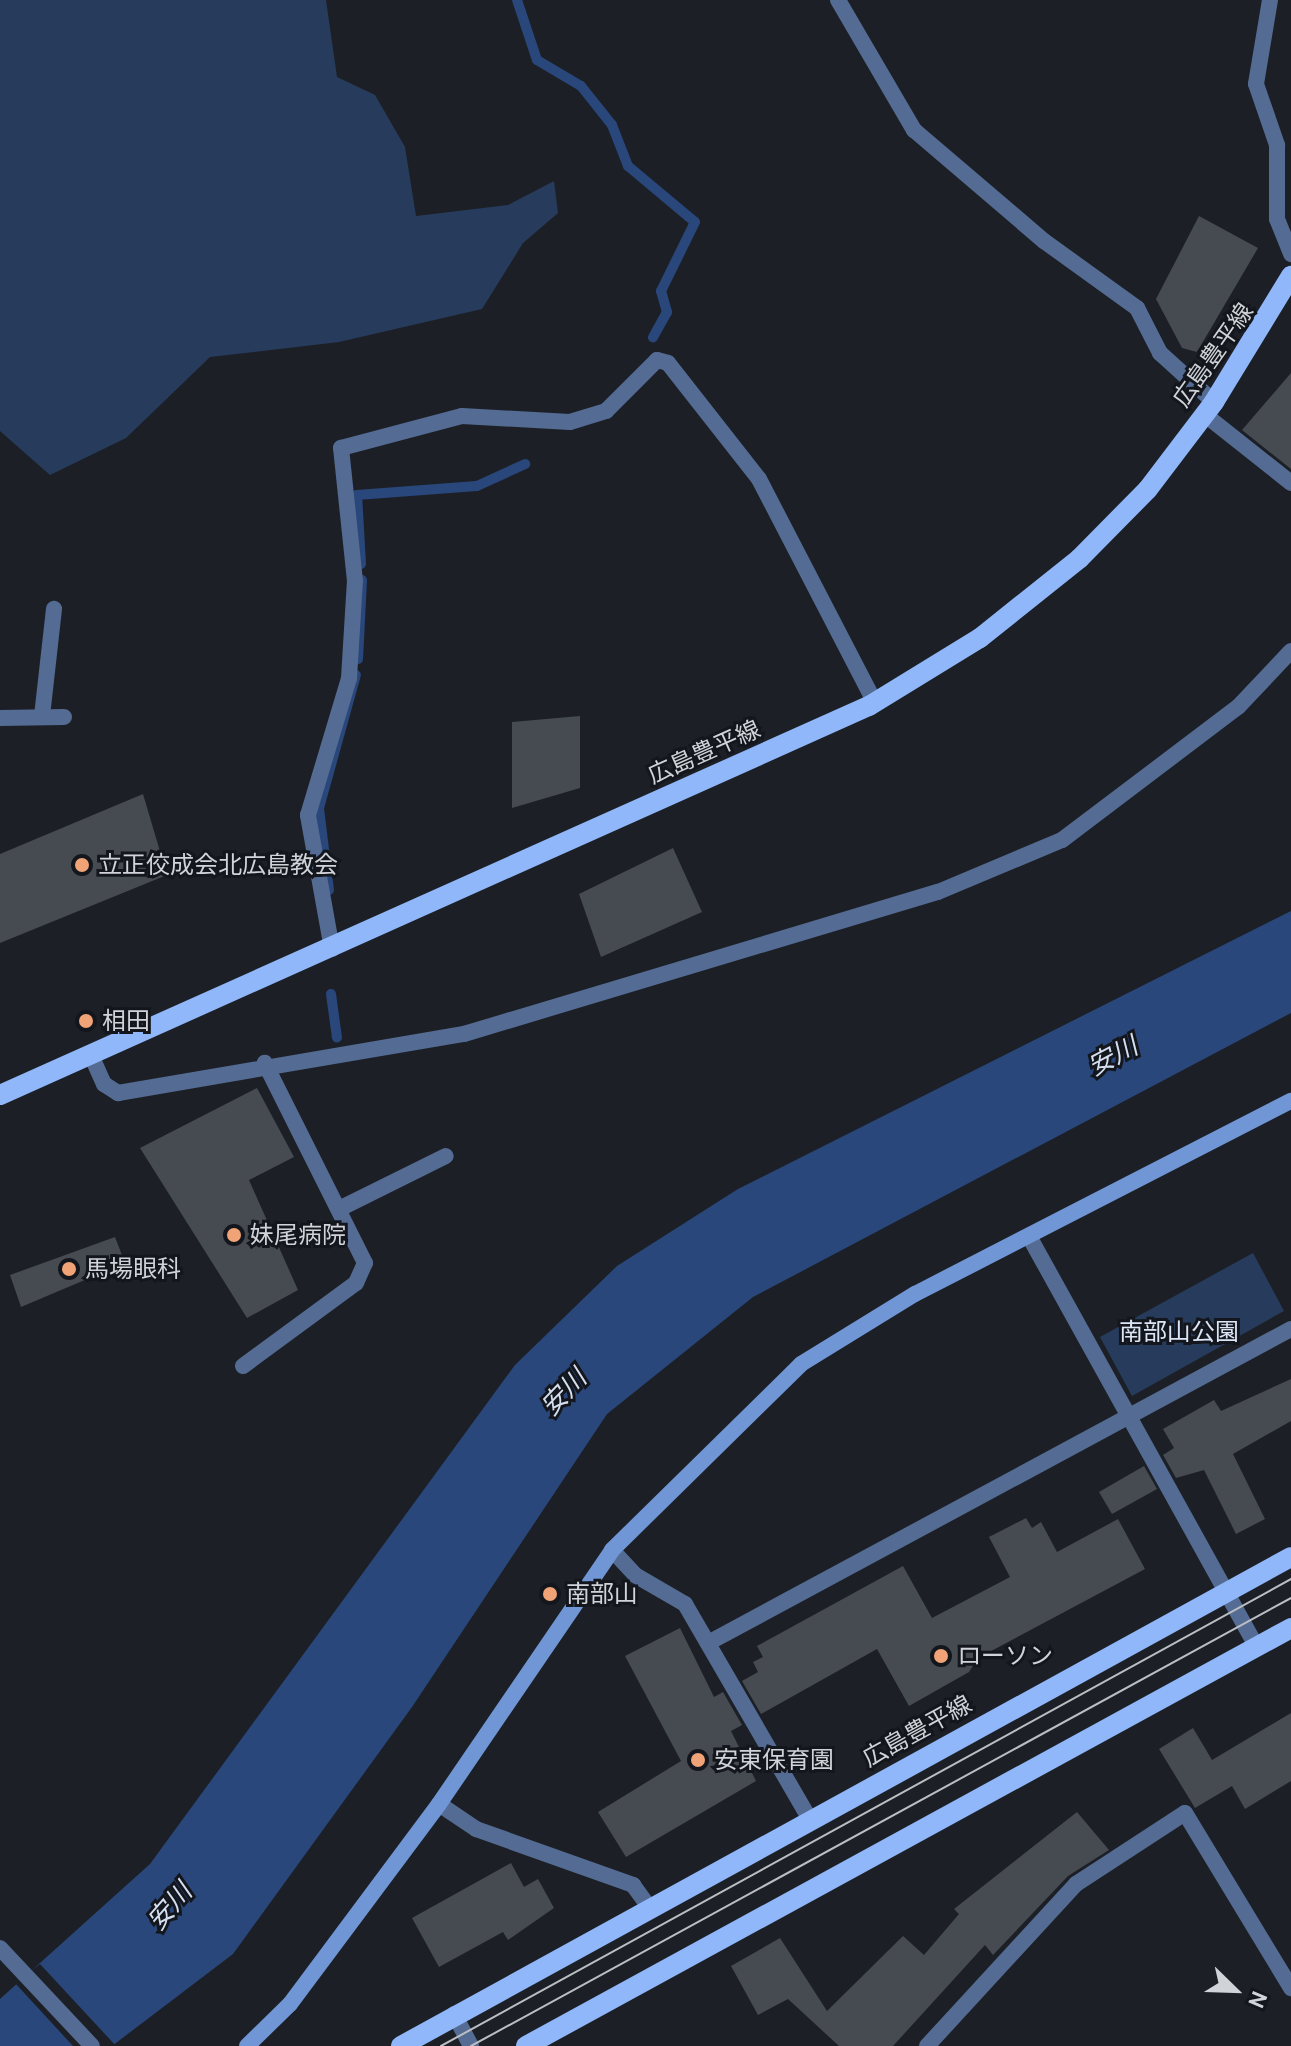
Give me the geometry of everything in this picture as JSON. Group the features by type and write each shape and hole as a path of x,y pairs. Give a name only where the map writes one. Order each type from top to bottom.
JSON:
{"main road":[{"name":"広島豊平線","path":"0,1095 332,949 874,701 980,638 1079,559 1148,489 1283,308 1291,276"},
{"name":"広島豊平線","path":"401,2046 454,2014 1291,1557"},
{"path":"526,2046 1291,1628"}],"street":[{"path":"838,0 914,130 1044,241 1137,308 1160,353 1209,408 1291,483"},
{"path":"1270,0 1256,84 1277,145 1277,219 1291,254"},
{"path":"332,949 308,815 349,678 355,581 341,448 462,416 570,422 606,411 657,360 668,363 759,479 874,701"},
{"path":"42,716 54,609"},
{"path":"91,1055 104,1084 118,1093 265,1063 464,1034 938,892 1062,840 1238,707 1291,651"},
{"path":"0,718 64,717"},
{"path":"243,1366 356,1283 365,1263 265,1063"},
{"path":"247,2046 290,2004 439,1804 612,1550 801,1364 915,1294 1030,1238 1291,1101"},
{"path":"339,1209 446,1156"},
{"path":"1030,1238 1257,1647"},
{"path":"708,1643 1291,1329"},
{"path":"612,1550 635,1575 685,1604 810,1820"},
{"path":"439,1804 476,1829 633,1885 649,1907"},
{"path":"927,2046 1076,1884 1185,1813 1291,1988"},
{"path":"0,1948 92,2046"},
{"path":"454,2014 471,2046"}],"green space":[{"path":"0,0 326,0 337,77 375,95 405,147 416,216 508,205 554,181 558,213 523,243 482,309 339,342 210,357 126,438 50,475 0,431"},
{"name":"南部山公園","path":"1253,1253 1284,1311 1132,1396 1100,1337"}],"water":[{"name":"安川","path":"1291,911 1291,1013 753,1297 607,1414 412,1707 233,1954 112,2046 0,2046 0,1999 150,1864 515,1365 617,1266 738,1189"}],"pier":[{"path":"40,1964 116,2046 73,2046 15,1983"}],"building":[{"path":"1199,216 1258,248 1197,352 1182,348 1156,299"},
{"path":"1291,373 1291,469 1242,430"},
{"path":"580,716 580,788 512,808 512,722"},
{"name":"立正佼成会北広島教会","path":"143,794 167,875 0,943 0,854"},
{"path":"673,848 702,912 601,957 579,894"},
{"name":"妹尾病院","path":"257,1088 294,1157 249,1180 298,1290 247,1318 140,1148"},
{"name":"馬場眼科","path":"115,1237 125,1263 21,1307 10,1275"},
{"path":"1291,1379 1291,1421 1233,1454 1265,1519 1236,1534 1204,1470 1176,1478 1163,1455 1174,1448 1163,1429 1214,1400 1221,1411"},
{"path":"1144,1466 1157,1489 1112,1514 1099,1492"},
{"path":"1026,1518 1032,1528 1041,1522 1057,1552 1118,1519 1145,1569 978,1658 969,1672 909,1706 877,1649 761,1714 742,1681 758,1672 753,1662 763,1657 757,1646 903,1566 932,1618 1010,1577 989,1537"},
{"path":"680,1628 714,1697 723,1692 742,1725 731,1731 756,1781 626,1857 598,1812 681,1761 625,1656"},
{"path":"1291,1713 1291,1781 1245,1809 1232,1786 1195,1808 1159,1749 1193,1728 1212,1760"},
{"path":"1077,1812 1109,1850 1068,1876 993,1955 985,1945 893,2046 839,2046 788,1999 758,2015 731,1966 780,1938 827,2011 903,1936 924,1955 959,1914 954,1909"},
{"path":"511,1863 524,1887 538,1879 554,1908 508,1940 503,1932 439,1967 412,1918"}],"waterway":[{"path":"517,0 537,60 581,86 612,125 628,166 695,222 661,291 667,312 653,337"},
{"path":"361,564 357,495 477,486 525,464"},
{"path":"358,659 362,580"},
{"path":"329,890 319,808 356,675"},
{"path":"331,994 337,1038"}],"tram line":[{"path":"441,2046 1291,1579"},
{"path":"471,2046 1291,1598"}],"place":[{"name":"立正佼成会北広島教会","path":"82,865"},
{"name":"相田","path":"86,1021"},
{"name":"妹尾病院","path":"234,1235"},
{"name":"馬場眼科","path":"69,1269"},
{"name":"南部山","path":"550,1594"},
{"name":"ローソン","path":"941,1656"},
{"name":"安東保育園","path":"698,1760"}]}
